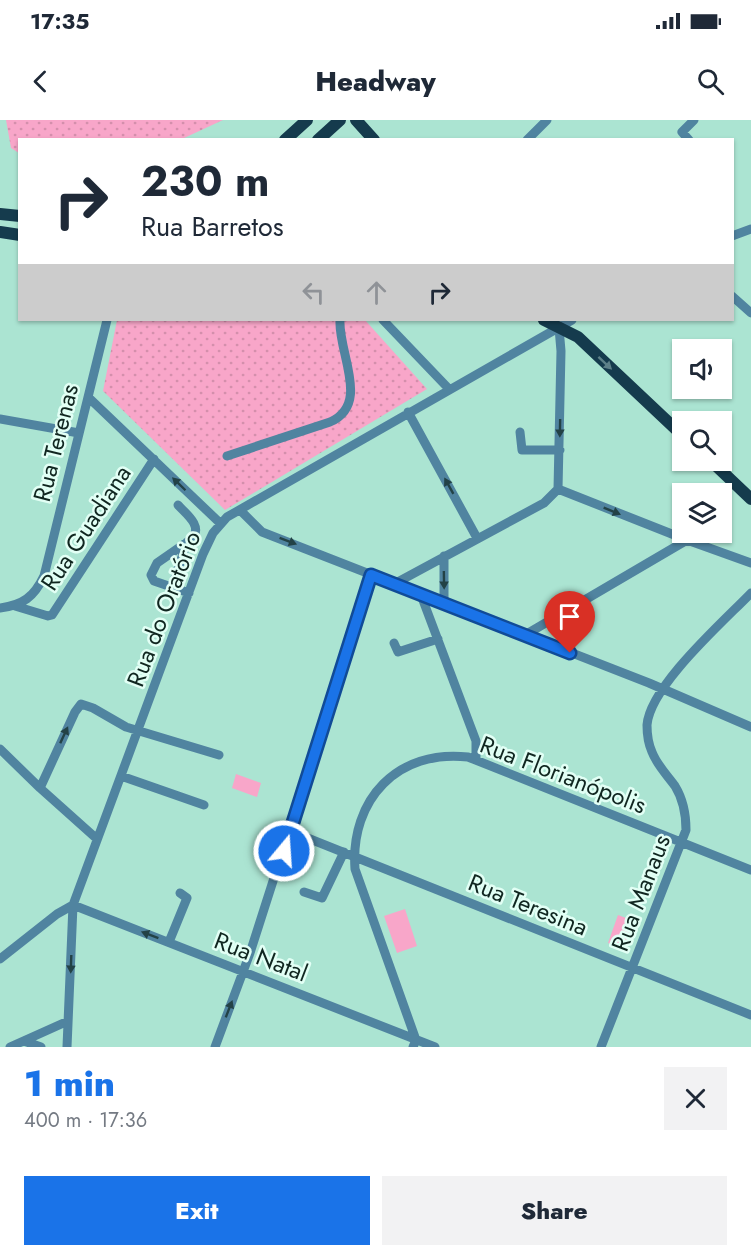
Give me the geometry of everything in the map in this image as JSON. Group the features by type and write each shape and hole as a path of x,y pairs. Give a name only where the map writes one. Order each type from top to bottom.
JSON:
{"main road":[{"path":"287,138 307,120"},
{"path":"320,138 340,120"},
{"path":"356,120 372,138"},
{"path":"0,214 18,216"},
{"path":"0,232 18,235"},
{"path":"546,321 578,338 672,426"},
{"path":"722,471 751,499"}],"street":[{"path":"529,138 547,120"},
{"path":"687,138 681,132 694,120"},
{"path":"734,235 751,229"},
{"path":"734,298 751,314"},
{"name":"Rua Terenas","path":"15,606 32,595 44,576 107,321"},
{"path":"227,456 330,422 342,415 350,403 352,388 339,332 340,321"},
{"path":"384,321 448,389"},
{"name":"Rua do Oratório","path":"67,1047 73,905 213,533 227,517 570,321"},
{"path":"394,584 544,502 558,489 561,351 559,328"},
{"path":"88,397 221,524"},
{"path":"408,412 477,538"},
{"path":"0,419 79,433"},
{"path":"520,432 522,450 560,450"},
{"name":"Rua Guadiana","path":"15,606 48,616 52,615 154,459"},
{"path":"558,489 672,534"},
{"path":"178,505 195,524 196,534 157,564 152,570 153,579 189,593"},
{"path":"240,510 262,532 664,689 751,727"},
{"path":"172,588 187,542"},
{"path":"525,635 682,543"},
{"path":"695,543 751,563"},
{"path":"444,556 444,604"},
{"path":"215,1047 244,971 371,575"},
{"name":"Rua Manaus","path":"601,1047 686,830 686,816 676,788 653,755 648,742 647,723 655,704 675,673 751,593"},
{"path":"422,595 476,741 476,760"},
{"path":"0,608 15,606"},
{"path":"566,611 570,653"},
{"path":"394,643 398,652 438,639"},
{"path":"40,788 75,712 81,704 93,708 126,727 219,755"},
{"path":"0,749 97,839"},
{"name":"Rua Florianópolis","path":"414,1043 408,1016 355,869 354,856 357,830 373,796 384,782 416,762 451,755 476,760 751,870"},
{"path":"121,776 204,805"},
{"name":"Rua Teresina","path":"290,831 751,1015"},
{"path":"304,892 322,898 344,852"},
{"path":"169,942 187,898 180,893"},
{"path":"0,959 57,914 73,905"},
{"name":"Rua Natal","path":"73,905 397,1032 414,1043 435,1047"},
{"path":"397,1032 402,1030 408,1016"},
{"path":"10,1047 68,1021"},
{"path":"24,1041 40,1047"}],"shaded area":[{"path":"6,120 223,120 184,138 18,138 18,152 11,148"},
{"path":"117,321 366,321 427,389 225,510 103,391"},
{"path":"236,774 261,783 257,797 232,788"},
{"path":"405,909 417,946 397,953 384,916"},
{"path":"618,915 634,921 623,949 608,943"}],"route":[{"path":"284,851 371,575 570,653"}]}
